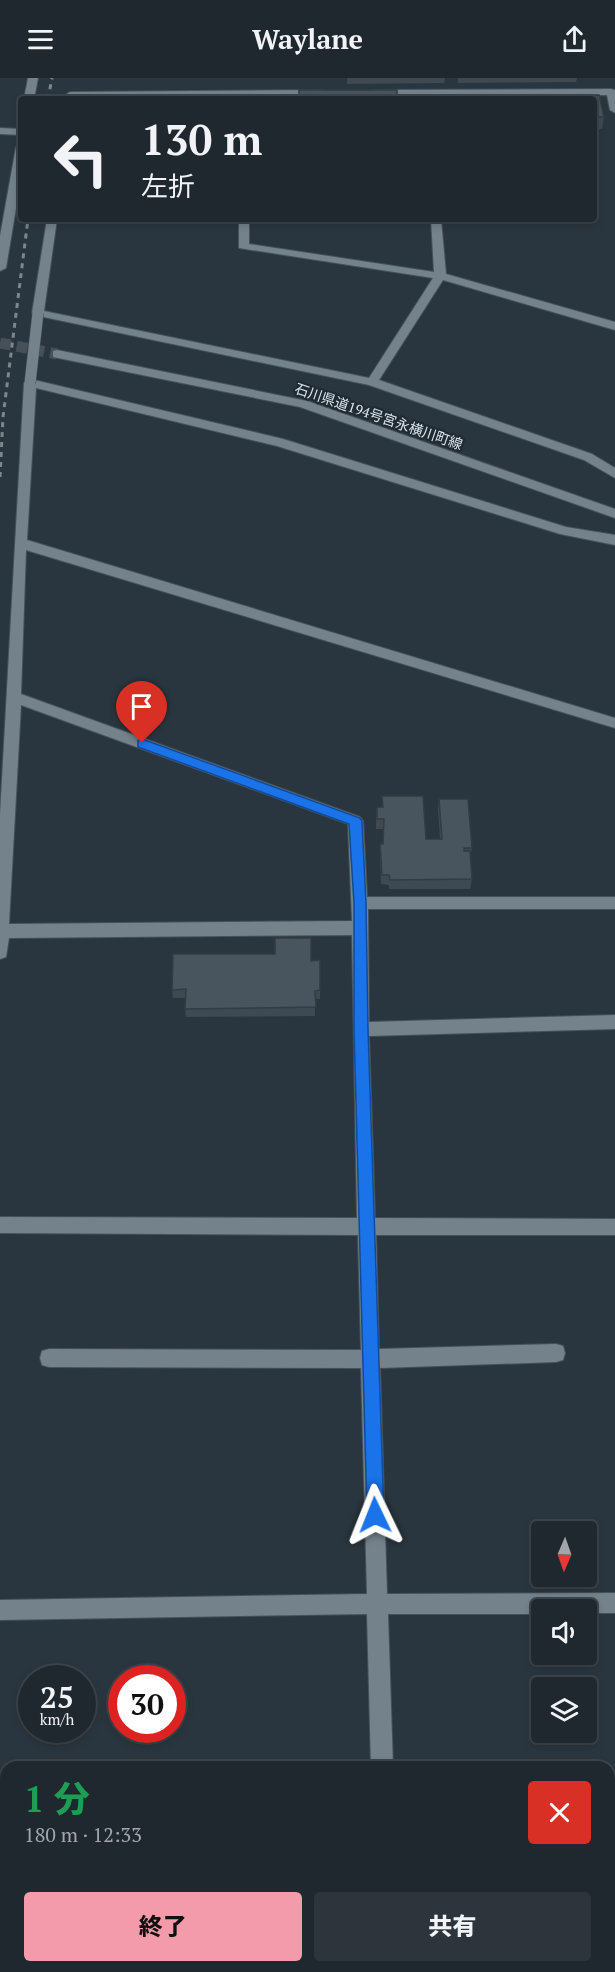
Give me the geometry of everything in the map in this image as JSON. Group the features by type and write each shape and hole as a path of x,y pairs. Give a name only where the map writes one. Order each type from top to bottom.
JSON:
{"street":[{"path":"30,96 33,78"},
{"path":"608,78 613,92 615,110"},
{"path":"367,93 426,96 613,92"},
{"path":"71,94 248,96 331,93"},
{"path":"0,131 18,132"},
{"path":"0,268 18,164"},
{"path":"0,952 30,383 52,222"},
{"path":"244,222 243,246 440,276 614,323"},
{"path":"372,382 440,276 435,222"},
{"path":"38,313 372,382 588,457 615,474"},
{"name":"石川県道194号宮永横川町線","path":"57,354 303,404 615,514"},
{"path":"30,383 279,442 565,531 615,540"},
{"path":"20,543 615,723"},
{"path":"15,697 355,821 360,903 361,1029 382,1761"},
{"path":"360,903 615,903"},
{"path":"1,931 360,928"},
{"path":"361,1029 615,1022"},
{"path":"0,1225 615,1227"},
{"path":"49,1358 371,1359 556,1353"},
{"path":"0,1610 615,1603"}],"building":[{"path":"299,90 397,90 397,96 299,96"},
{"path":"599,95 604,117 597,117 597,96 457,96"},
{"path":"382,796 423,796 426,839 442,839 439,799 468,799 472,848 464,848 464,851 470,851 472,879 390,880 389,875 382,875 380,844 383,844 384,819 377,819 377,807 383,807"},
{"path":"275,938 311,938 311,961 320,960 320,990 315,991 316,1007 185,1009 186,989 172,990 173,954 275,954"}],"tunnel":[{"path":"0,343 57,354"}],"railway":[{"path":"49,96 52,78"},
{"path":"0,477 3,417 28,222"}],"route":[{"path":"142,743 355,821 360,903 361,1029 375,1515"}]}
